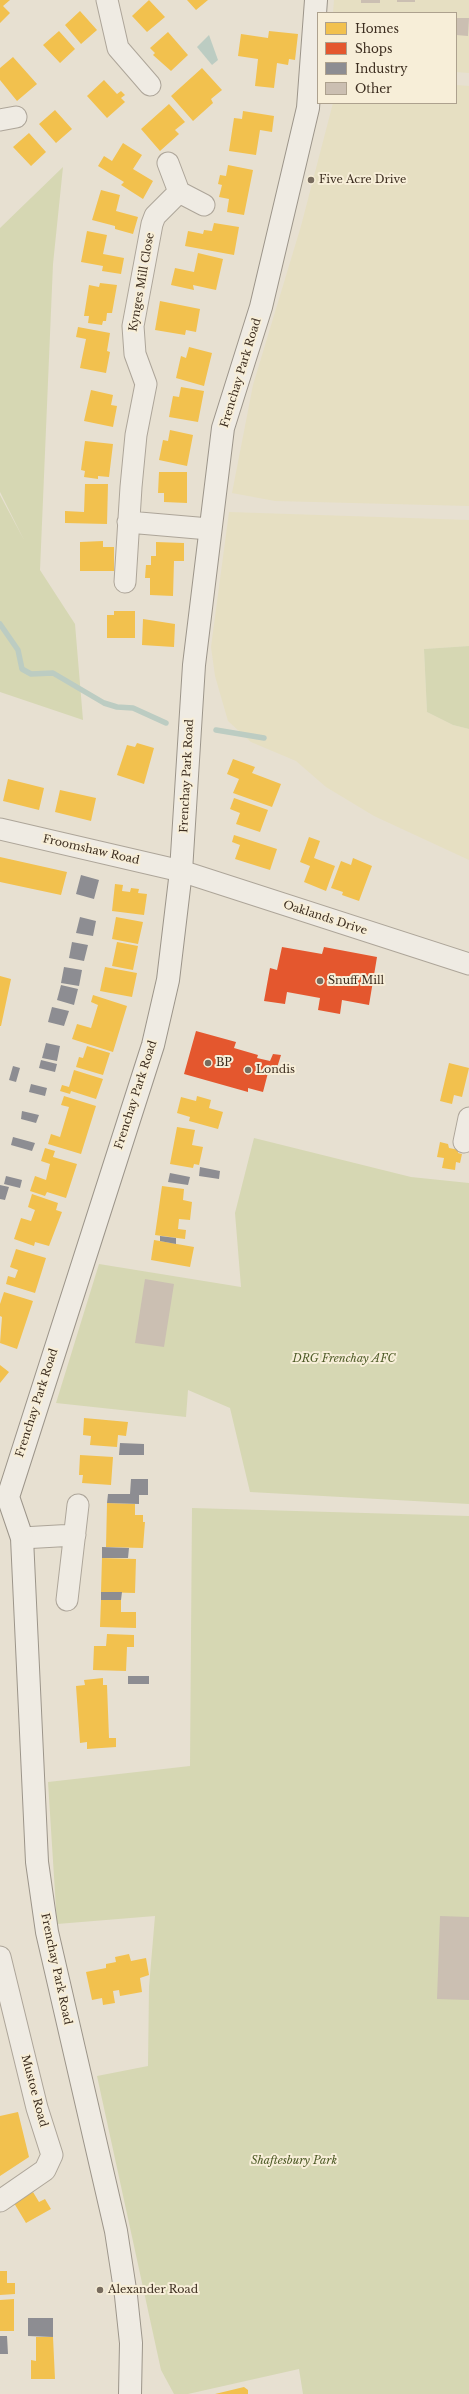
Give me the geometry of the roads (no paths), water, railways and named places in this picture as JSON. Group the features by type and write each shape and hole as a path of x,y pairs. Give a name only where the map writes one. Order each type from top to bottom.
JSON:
{"main road":[{"name":"Frenchay Park Road","path":"130,2394 130,2342 126,2296 116,2231 47,1932 36,1862 22,1538 3,1498 153,1045 168,980 181,871 194,665 209,529 223,428 261,307 308,108 316,0"}],"street":[{"path":"107,0 118,48 150,85"},
{"path":"168,163 179,192 204,204"},
{"name":"Kynges Mill Close","path":"125,582 128,522 136,435 146,384 135,354 133,326 152,224 159,211 179,192"},
{"path":"128,522 209,529"},
{"name":"Froomshaw Road","path":"0,829 181,871"},
{"name":"Oaklands Drive","path":"181,871 469,964"},
{"path":"464,1142 469,1118"},
{"path":"67,1600 78,1505"},
{"path":"22,1538 75,1535"},
{"name":"Mustoe Road","path":"0,1957 36,2103 52,2155 44,2170 0,2201"}],"waterway":[{"path":"0,624 18,650 22,669 31,674 53,673 104,703 117,707 133,708 166,723"},
{"path":"216,730 264,738"}],"place":[{"name":"Five Acre Drive","path":"311,180"},
{"name":"Snuff Mill","path":"320,981"},
{"name":"BP","path":"208,1063"},
{"name":"Londis","path":"248,1070"},
{"name":"Alexander Road","path":"100,2290"}],"park label":[{"name":"DRG Frenchay AFC","path":"344,1359"},
{"name":"Shaftesbury Park","path":"294,2161"}]}
